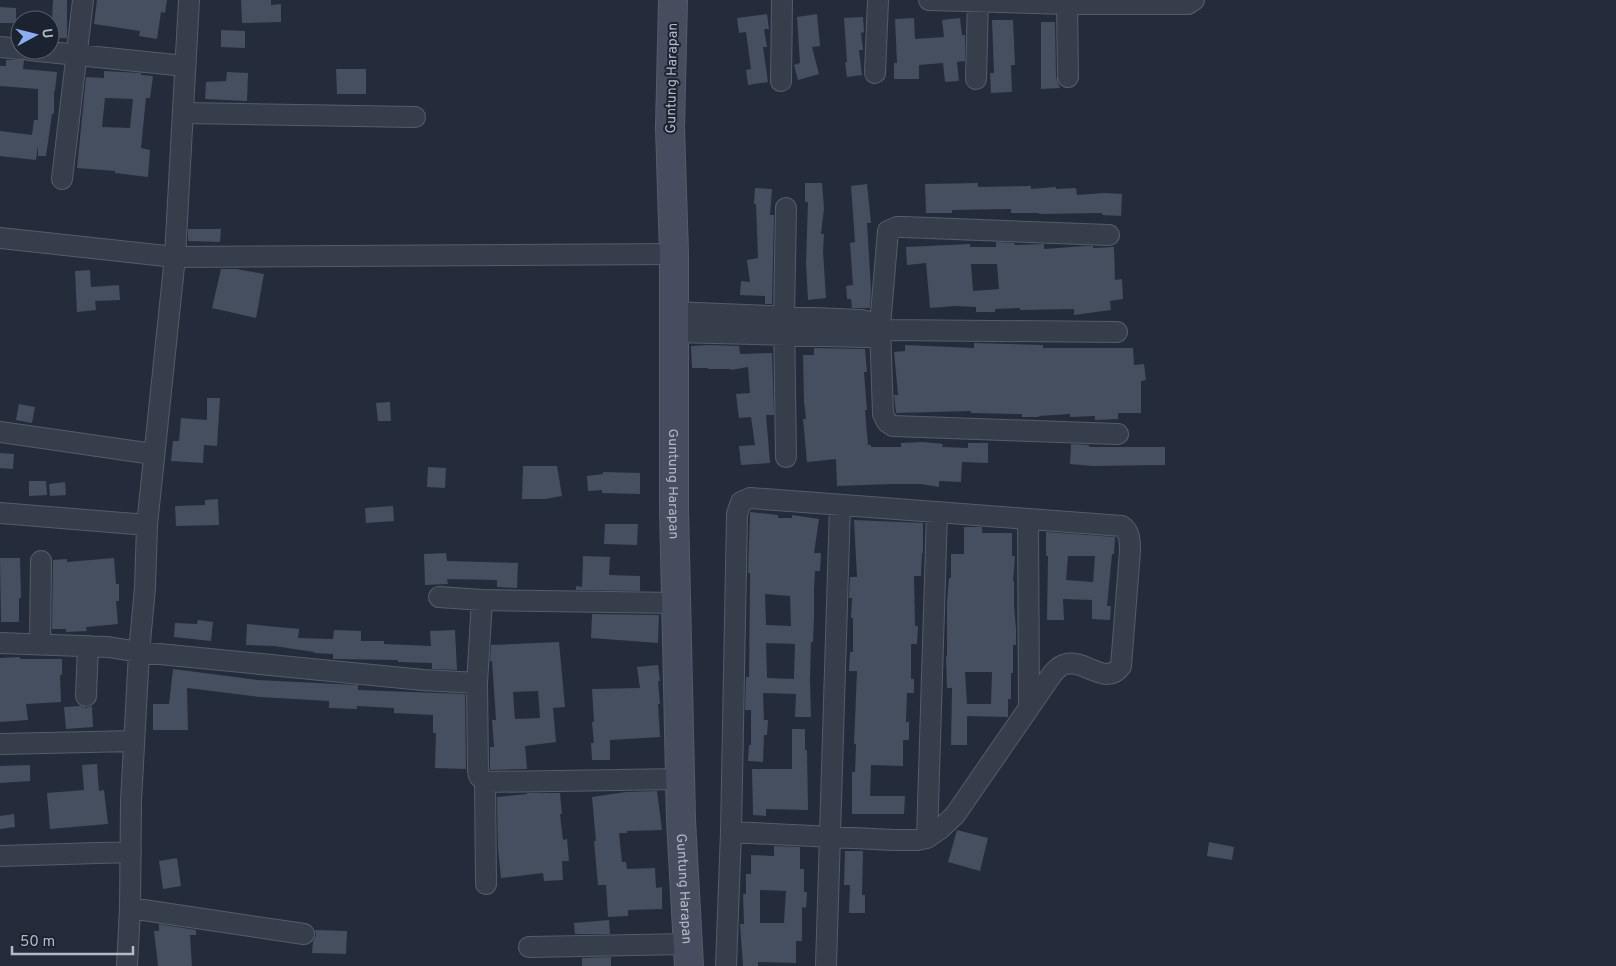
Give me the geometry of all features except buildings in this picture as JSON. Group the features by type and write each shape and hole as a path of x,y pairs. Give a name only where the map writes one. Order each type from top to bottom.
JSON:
{"street":[{"path":"62,179 83,0"},
{"path":"127,966 130,908 131,801 146,525 175,256 189,0"},
{"name":"Guntung Harapan","path":"673,0 670,127 674,254 674,508 681,830 689,955"},
{"path":"781,81 782,0"},
{"path":"875,73 878,0"},
{"path":"929,0 1188,4 1194,0"},
{"path":"976,79 978,1"},
{"path":"1066,2 1068,78"},
{"path":"60,54 185,66"},
{"path":"184,113 415,117"},
{"path":"786,208 784,327 786,457"},
{"path":"1109,235 904,227 892,229 888,232 886,237 883,329 883,414 887,422 894,426 1118,434"},
{"path":"0,238 175,256 674,254"},
{"path":"674,322 784,327 861,320 883,329 1117,332"},
{"path":"0,432 153,454"},
{"path":"726,966 738,508 743,501 750,498 1124,527 1128,535 1130,551 1121,666 1116,672 1108,675 1073,663 1064,664 1052,673 954,816 940,829 927,838 894,840 731,832"},
{"path":"826,966 840,505"},
{"path":"0,513 146,525"},
{"path":"927,838 938,513"},
{"path":"1028,519 1029,705"},
{"path":"40,644 41,561"},
{"path":"439,597 482,600 676,603"},
{"path":"482,600 477,683 478,770 485,782 486,884"},
{"path":"0,643 108,647 139,652 423,680 477,683"},
{"path":"86,696 88,646"},
{"path":"0,744 134,742"},
{"path":"485,782 680,779"},
{"path":"0,856 131,852"},
{"path":"130,908 304,934"},
{"path":"529,947 689,955"}]}
